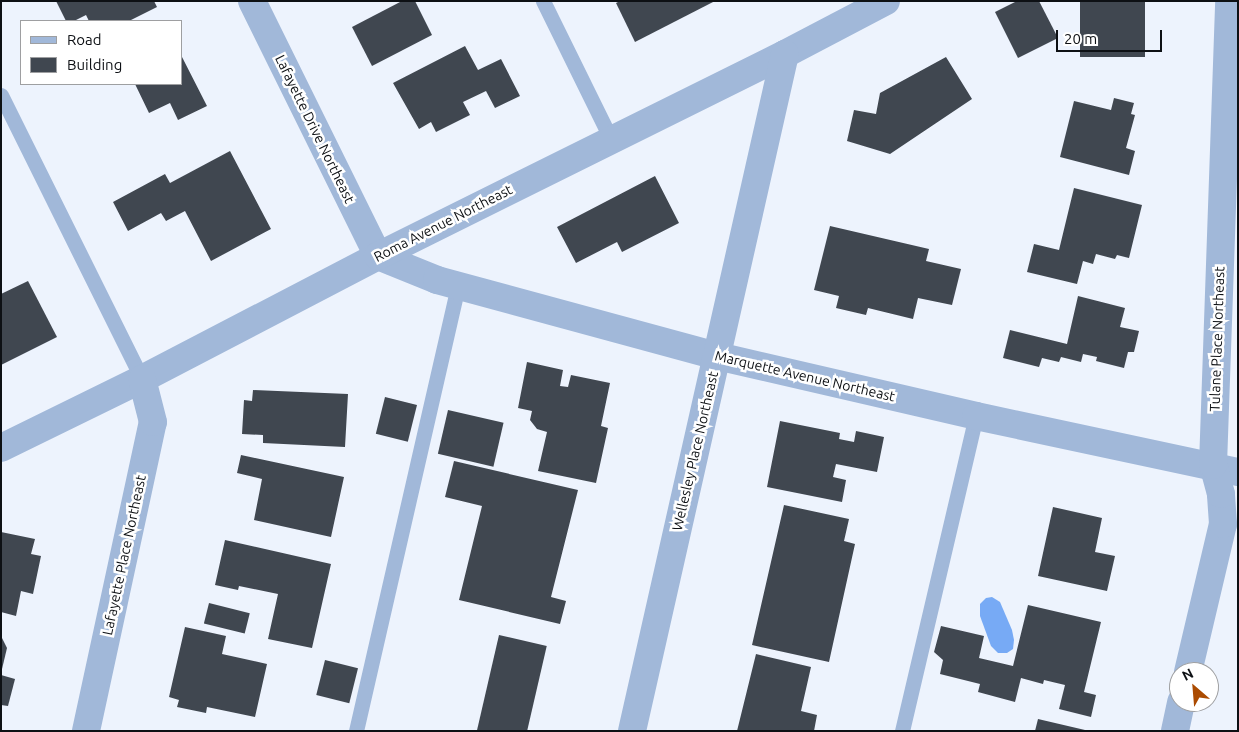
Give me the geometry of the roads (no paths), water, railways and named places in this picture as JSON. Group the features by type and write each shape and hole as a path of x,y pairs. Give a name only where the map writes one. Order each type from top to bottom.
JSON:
{"street":[{"name":"Lafayette Drive Northeast","path":"252,1 378,256"},
{"name":"Roma Avenue Northeast","path":"1,448 142,380 378,256 785,54 850,9 886,1"},
{"name":"Tulane Place Northeast","path":"1190,662 1222,524 1221,494 1225,468 1229,1"},
{"name":"Wellesley Place Northeast","path":"632,731 785,54"},
{"name":"Marquette Avenue Northeast","path":"378,256 437,280 717,356 976,416 1225,468"},
{"name":"Lafayette Place Northeast","path":"86,731 153,422 142,380"},
{"path":"1175,731 1179,712"}],"lane":[{"path":"543,1 611,139"},
{"path":"1,96 142,380"},
{"path":"356,731 458,285"},
{"path":"902,731 976,416"}],"water":[{"path":"992,597 1000,602 1012,630 1013,649 1007,653 998,653 991,646 980,616 980,604 986,598"}]}
